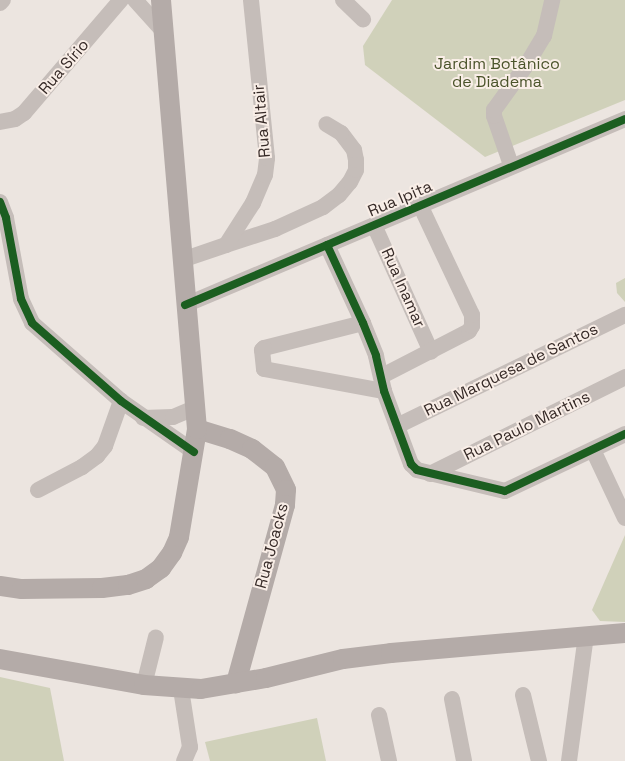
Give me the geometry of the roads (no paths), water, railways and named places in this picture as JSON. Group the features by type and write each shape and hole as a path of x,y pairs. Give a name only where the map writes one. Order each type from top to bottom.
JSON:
{"main road":[{"path":"0,586 22,589 102,588 128,585 146,579 161,568 172,553 179,537 197,429 185,305 161,0"},
{"name":"Rua Joacks","path":"197,429 230,439 252,449 275,467 286,490 285,505 236,683"},
{"path":"0,659 144,685 181,690 201,690 343,660 391,653 625,633"}],"street":[{"path":"0,3 3,0"},
{"name":"Rua Sírio","path":"0,122 15,119 24,113 121,0"},
{"path":"135,0 163,31"},
{"name":"Rua Altair","path":"226,245 253,203 265,175 267,158 251,0"},
{"path":"343,0 363,19"},
{"path":"511,165 494,116 494,110 544,36 552,0"},
{"name":"Rua Ipita","path":"185,305 625,118"},
{"path":"182,260 275,229 323,207 339,195 350,182 356,170 356,160 354,150 342,133 326,124"},
{"path":"0,202 6,218 21,300 25,313 32,323 121,401 194,452"},
{"path":"363,323 264,348 262,350 264,369 383,384 431,352 469,331 473,321 420,205"},
{"name":"Rua Inamar","path":"374,224 431,352"},
{"path":"327,245 363,323 397,426 411,464 417,470 504,491 625,434"},
{"name":"Rua Marquesa de Santos","path":"397,426 625,315"},
{"name":"Rua Paulo Martins","path":"430,474 625,377"},
{"path":"38,490 82,467 97,456 105,446 121,401"},
{"path":"143,418 172,417 194,408"},
{"path":"592,450 625,518"},
{"path":"568,761 586,636"},
{"path":"144,685 156,637"},
{"path":"181,690 190,747 184,761"},
{"path":"523,695 539,761"},
{"path":"452,699 464,761"},
{"path":"379,715 389,761"}],"park label":[{"name":"Jardim Botânico de Diadema","path":"497,73"}]}
